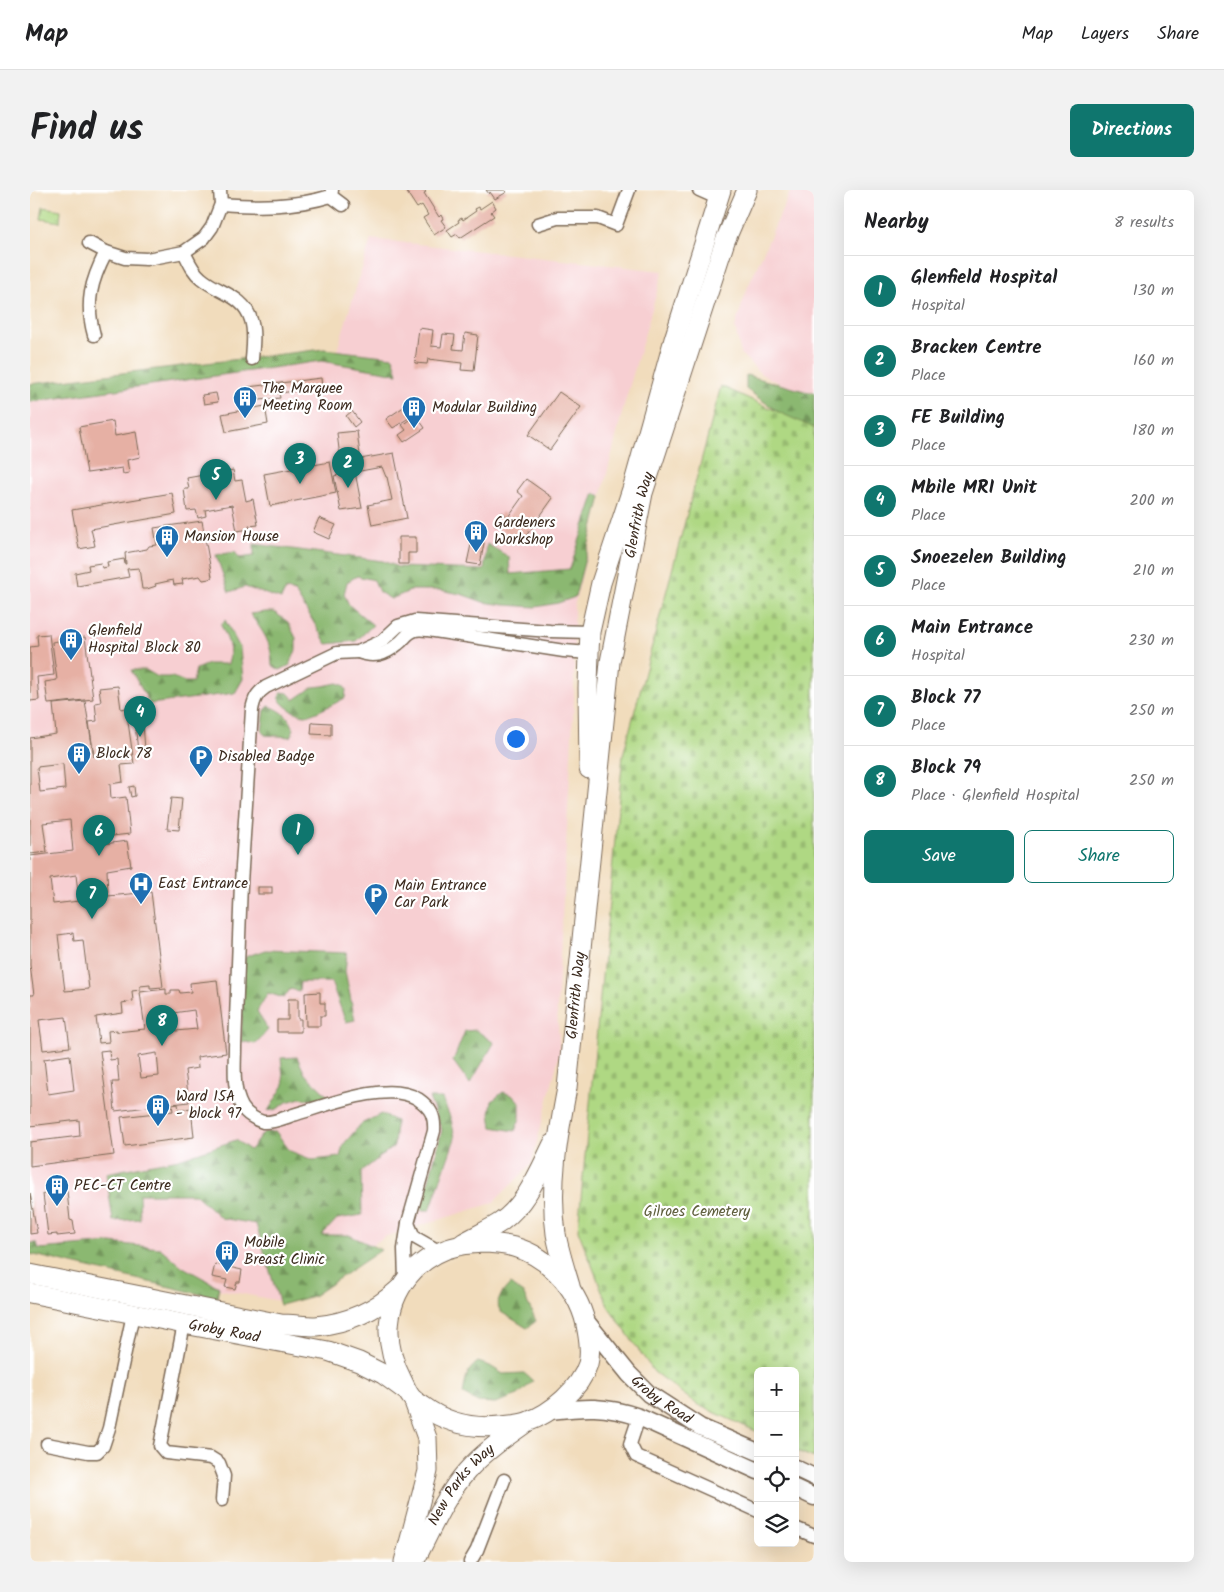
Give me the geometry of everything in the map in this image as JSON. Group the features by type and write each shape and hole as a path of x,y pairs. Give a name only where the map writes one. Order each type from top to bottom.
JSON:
{"highway":[{"name":"Glenfrith Way","path":"729,195 747,190"},
{"name":"Glenfrith Way","path":"570,1286 556,1229 554,1189 558,1134 566,1088 610,662 643,493 725,241 729,195"},
{"name":"Glenfrith Way","path":"590,856 588,688 601,583 633,486 674,339 729,195"},
{"path":"610,662 606,646 593,641 603,629 608,598 643,493"},
{"name":"Glenfrith Way","path":"451,1248 502,1221 524,1199 530,1191 558,1134"},
{"path":"451,1248 495,1244 514,1247 537,1257 570,1286 586,1321 590,1343 588,1363 580,1381 568,1395 549,1411 526,1422"},
{"name":"Groby Road","path":"30,1274 281,1324 316,1326 350,1319 383,1303 420,1265 431,1257 451,1248"},
{"name":"New Parks Way","path":"402,1284 392,1304 389,1337 397,1370 410,1395 427,1438 428,1471 404,1562"},
{"name":"Groby Road","path":"30,1293 333,1352 383,1374 432,1413 450,1422 478,1428 526,1422"},
{"name":"New Parks Way","path":"414,1562 448,1498 463,1476 494,1445 526,1422"}],"main road":[{"name":"Groby Road","path":"586,1321 629,1374 650,1394 700,1427 754,1450"},
{"name":"Groby Road","path":"549,1411 591,1407 621,1411 639,1417 754,1469"},
{"path":"799,1470 814,1476"},
{"path":"799,1490 814,1497"}],"street":[{"path":"89,243 106,252 126,258 147,259 184,252 204,238 216,220 221,204 220,190"},
{"path":"538,224 557,218 598,218 616,225 629,190"},
{"path":"699,190 729,195"},
{"path":"221,204 252,207 284,206 314,201 332,193 344,205"},
{"path":"94,335 89,319 91,287 96,271 106,252"},
{"path":"184,252 195,273 213,287 238,300 246,309 251,320 253,332 252,359"},
{"path":"402,1284 408,1223 434,1131 435,1120 429,1108 417,1098 400,1093 377,1093 358,1096 265,1122 254,1118 243,1109 238,1098 235,1074 235,1047 244,831 254,699 266,687 337,653 358,652 382,641 398,626 415,621 550,630 593,641"},
{"path":"358,652 369,656 383,654 399,644 406,635 416,630 428,630 564,651 593,641"},
{"path":"408,1223 414,1237 435,1249 451,1248"},
{"path":"47,1444 88,1452 97,1452 103,1446 109,1428 133,1314"},
{"path":"184,1324 160,1446 166,1453 211,1458 219,1463 224,1476 222,1500"},
{"name":"Groby Road","path":"639,1417 630,1444 636,1456 754,1509"},
{"path":"470,1562 477,1550 504,1480"},
{"path":"799,1530 814,1536"}],"shaded area":[{"path":"791,190 814,190 814,400 761,374 741,354 735,327 747,289"},
{"path":"371,239 663,271 623,409 574,607 574,700 557,1011 560,1052 531,1165 493,1203 384,1237 289,1303 30,1252 30,395 335,357"}],"green space":[{"path":"43,207 61,210 60,222 41,219"},
{"path":"324,349 393,357 398,374 321,361 30,402 30,384"},
{"path":"746,375 814,392 814,437 746,389"},
{"name":"Gilroes Cemetery","path":"721,386 814,428 814,1458 799,1452 799,1367 754,1367 754,1430 698,1405 654,1372 608,1306 578,1230 623,755"},
{"path":"595,493 601,497 575,597 558,603 536,607 483,602 461,594 440,590 412,590 391,599 379,592 374,580 357,576 347,582 344,594 349,605 373,625 356,641 327,644 295,592 286,589 281,599 245,587 229,592 216,555 235,552 239,558 254,556 254,544 383,561 398,567 484,570 487,544 509,557 510,574 570,569"},
{"path":"274,612 288,622 296,638 296,650 290,665 280,670 272,665 272,657 263,632 250,614"},
{"path":"225,620 240,648 243,679 235,693 150,704 131,670 146,670 158,677 172,677 185,682 193,682 196,669 208,664 228,664 230,649 221,625"},
{"path":"337,683 343,685 346,690 345,698 308,715 291,710 279,698 281,692 288,693 294,700 313,687"},
{"path":"269,706 279,710 288,717 293,732 291,737 265,735 262,731 265,710"},
{"path":"265,950 347,953 345,971 355,1020 346,1022 331,982 300,982 299,991 290,989 284,998 268,993 257,1011 268,1030 255,1044 241,1041 245,957"},
{"path":"476,1030 494,1043 470,1084 453,1061 465,1031"},
{"path":"297,1057 305,1074 328,1096 312,1100 300,1098 287,1102 277,1109 268,1111 284,1085 281,1058"},
{"path":"503,1092 514,1096 520,1103 520,1118 515,1131 492,1127 490,1113 492,1101"},
{"path":"429,1098 442,1098 451,1119 455,1138 430,1210 421,1210 442,1130"},
{"path":"381,1114 396,1121 394,1146 361,1172 362,1215 337,1219 322,1235 349,1235 381,1250 313,1296 280,1305 256,1224 221,1218 195,1194 139,1194 140,1219 113,1221 106,1173 179,1159 236,1140 250,1150 264,1132 276,1132 290,1151 313,1160 340,1157 343,1145 361,1124"},
{"path":"30,1243 37,1243 39,1249 110,1243 160,1248 183,1267 219,1287 217,1298 30,1254"},
{"path":"510,1284 523,1293 536,1321 527,1328 501,1312 497,1304 502,1293"},
{"path":"478,1362 490,1366 503,1374 524,1373 533,1381 518,1395 495,1403 478,1402 463,1394 468,1373"}],"building":[{"path":"407,190 424,190 439,217 441,215 443,219 441,220 446,227 434,235 423,218 428,215 422,205 417,208"},
{"path":"486,190 505,190 507,192 495,199"},
{"path":"492,201 496,208 491,212 494,216 460,238 457,234 452,237 447,230 459,222 458,220 462,218 463,220 476,211 475,209 479,207 480,209"},
{"path":"419,328 433,330 431,346 441,347 443,334 455,335 453,349 463,350 465,333 478,335 474,371 461,370 462,363 428,359 427,364 415,363"},
{"path":"321,378 322,388 279,393 280,398 250,401 248,387"},
{"path":"559,392 581,407 550,450 528,435"},
{"path":"216,393 218,402 204,404 202,395"},
{"name":"Modular Building","path":"408,404 415,414 393,428 386,419"},
{"name":"The Marquee Meeting Room","path":"265,406 268,424 226,432 222,414"},
{"path":"352,411 360,422 354,427 346,416"},
{"name":"Modular Building","path":"416,415 425,428 404,442 399,435 406,430 402,425"},
{"path":"113,421 115,436 136,432 140,457 127,460 129,473 123,474 122,468 87,473 79,427"},
{"path":"357,431 360,455 340,457 337,433"},
{"path":"394,453 407,518 372,525 368,505 392,500 387,477 382,467 355,472 362,508 341,511 334,476 338,475 338,472 344,471 343,462"},
{"path":"330,462 336,493 270,506 264,474"},
{"path":"233,470 235,481 242,480 246,501 253,499 258,525 249,526 250,529 237,531 232,505 205,510 206,516 198,518 196,510 187,511 184,489 189,489 187,478 209,474 211,485 217,484 215,474"},
{"path":"526,479 553,498 521,543 494,524 502,512 508,517 523,496 517,491"},
{"path":"172,493 176,514 91,529 95,546 79,549 72,510"},
{"path":"319,518 336,525 329,539 313,532"},
{"name":"Mansion House","path":"202,521 212,577 209,579 203,580 200,576 182,579 183,584 174,585 173,580 142,589 139,568 127,569 129,577 77,586 75,573 89,570 88,565 101,563 102,568 108,567 107,562 124,559 126,564 125,553 157,545 154,528"},
{"path":"399,537 416,537 416,553 408,553 408,564 399,564"},
{"name":"Gardeners Workshop","path":"472,540 484,543 480,565 467,563"},
{"path":"49,634 54,675 37,677 39,700 30,701 30,647 38,646 37,635"},
{"name":"Glenfield Hospital Block 80","path":"85,637 93,699 48,704 45,682 57,680 52,642"},
{"path":"118,686 121,709 126,708 134,764 121,765 123,782 110,784 111,799 126,797 130,834 103,837 104,844 127,841 131,866 107,870 108,896 151,892 163,987 150,988 150,985 140,986 140,990 132,991 133,1001 122,1003 123,1013 96,1017 99,1043 109,1042 108,1031 145,1029 140,992 166,989 166,994 171,994 171,990 179,990 180,993 191,992 190,983 217,980 226,1053 197,1057 198,1068 185,1070 189,1102 115,1111 112,1082 119,1082 117,1059 110,1060 109,1050 100,1051 114,1155 30,1166 30,1142 80,1136 79,1120 30,1126 30,995 34,995 30,965 30,856 73,851 70,820 43,823 47,852 30,854 30,738 56,734 53,704 85,701 94,757 89,722 97,721 95,703 101,702 99,688","holes":["63,764 65,789 40,792 37,767","76,875 79,901 53,904 50,879","73,933 74,941 83,940 89,989 65,991 58,935","194,1010 197,1029 176,1031 173,1013","66,1017 70,1047 43,1050 39,1020","157,1053 159,1076 141,1078 138,1056","70,1055 74,1090 48,1094 44,1059"]},
{"path":"312,722 331,723 331,735 311,734"},
{"path":"143,723 145,750 138,751 135,724"},
{"path":"134,786 135,796 131,797 129,787"},
{"path":"171,798 182,799 179,830 167,829"},
{"path":"258,887 272,887 272,894 258,894"},
{"path":"320,992 320,1003 325,1003 325,1016 320,1016 320,1026 306,1026 305,993"},
{"path":"288,999 298,999 298,1019 301,1019 301,1032 277,1032 277,1020 288,1020"},
{"name":"Ward 15A - block 97","path":"178,1104 179,1110 191,1108 194,1137 125,1146 121,1117 173,1111 172,1105"},
{"name":"PEC-CT Centre","path":"67,1191 70,1220 73,1221 75,1234 48,1235 43,1194"},
{"path":"30,1193 37,1233 30,1234"},
{"name":"Mobile Breast Clinic","path":"215,1264 242,1270 240,1282 237,1282 235,1289 225,1287 227,1280 212,1277"}],"place":[{"name":"The Marquee Meeting Room","path":"245,419"},
{"name":"Modular Building","path":"414,429"},
{"name":"FE Building","path":"300,484"},
{"name":"Bracken Centre","path":"348,488"},
{"name":"Snoezelen Building","path":"216,500"},
{"name":"Gardeners Workshop","path":"476,553"},
{"name":"Mansion House","path":"167,558"},
{"name":"Glenfield Hospital Block 80","path":"71,661"},
{"name":"Mbile MRI Unit","path":"140,737"},
{"name":"Block 78","path":"79,775"},
{"name":"Disabled Badge","path":"201,778"},
{"name":"Glenfield Hospital","path":"298,855"},
{"name":"Main Entrance","path":"99,856"},
{"name":"East Entrance","path":"141,905"},
{"name":"Main Entrance Car Park","path":"376,916"},
{"name":"Block 77","path":"92,919"},
{"name":"Block 79","path":"162,1046"},
{"name":"Ward 15A - block 97","path":"158,1127"},
{"name":"PEC-CT Centre","path":"57,1207"},
{"name":"Mobile Breast Clinic","path":"227,1273"}]}
